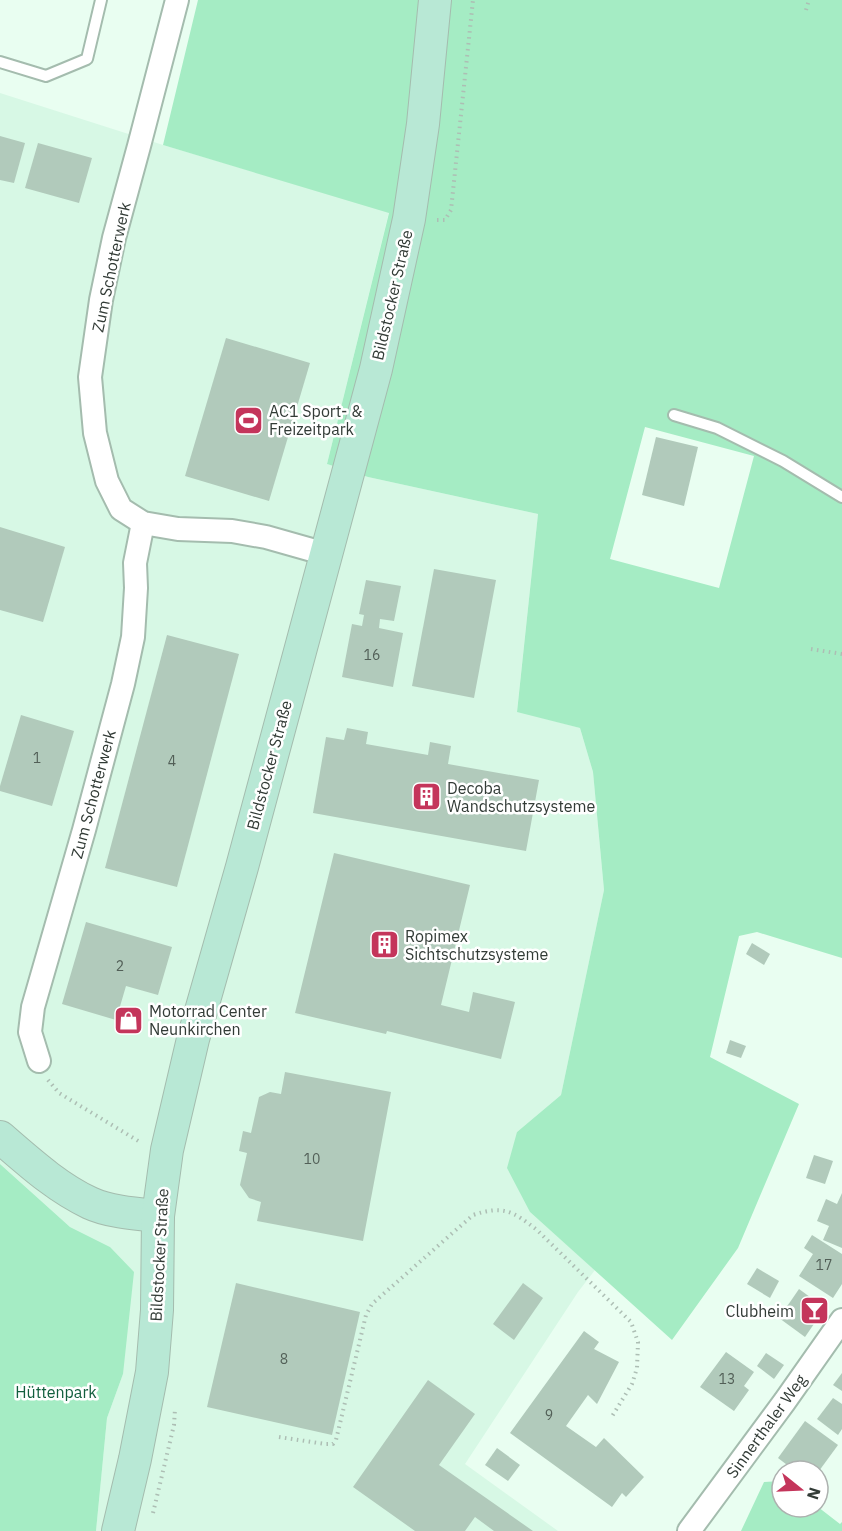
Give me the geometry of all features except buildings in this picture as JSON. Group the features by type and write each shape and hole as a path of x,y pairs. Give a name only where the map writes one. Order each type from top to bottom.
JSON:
{"main road":[{"name":"Bildstocker Straße","path":"118,1531 152,1372 157,1310 158,1216 167,1150 193,1039 242,867 376,369 409,219 423,124 435,0"},
{"path":"0,1137 52,1181 92,1204 126,1213 158,1216"}],"street":[{"name":"Zum Schotterwerk","path":"177,0 114,238 101,300 90,377 95,433 107,481 121,509 143,523 178,529 232,531 266,537 326,554"},
{"name":"Zum Schotterwerk","path":"39,1062 30,1032 33,1007 123,684 133,637 135,563 143,523"},
{"name":"Sinnerthaler Weg","path":"689,1531 842,1320"}],"lane":[{"path":"0,62 46,76 87,59 101,0"},
{"path":"674,415 717,428 783,461 842,497"}],"path":[{"path":"409,219 445,220 452,210 473,0"},
{"path":"806,10 808,0"},
{"path":"811,649 842,654"},
{"path":"39,1062 48,1080 59,1093 143,1144 167,1150"},
{"path":"279,1437 333,1444 336,1440 366,1315 372,1304 473,1215 490,1210 507,1211 537,1230 631,1322 638,1342 637,1368 632,1384 611,1418"}],"shaded area":[{"path":"0,93 163,145 389,212 327,464 368,477 538,514 517,711 580,728 593,772 604,890 561,1095 517,1132 530,1212 595,1270 578,1292 465,1464 558,1531 96,1531 107,1418 123,1374 110,1247 70,1227 0,1164"}],"green space":[{"path":"198,0 842,0 842,958 757,932 739,936 710,1057 799,1104 738,1248 672,1340 530,1212 507,1168 517,1132 561,1095 604,890 593,772 580,728 517,712 538,514 368,477 327,464 389,213 163,145","holes":["645,427 754,456 719,588 610,559"]},
{"name":"Hüttenpark","path":"0,1164 70,1227 110,1247 134,1272 123,1374 107,1418 96,1531 0,1531"},
{"path":"764,1482 770,1482 770,1519 830,1519 830,1516 840,1524 842,1522 842,1531 741,1531"}],"place":[{"name":"AC1 Sport- & Freizeitpark","path":"248,420"},
{"name":"Decoba Wandschutzsysteme","path":"426,797"},
{"name":"Ropimex Sichtschutzsysteme","path":"384,945"},
{"name":"Motorrad Center Neunkirchen","path":"128,1020"},
{"name":"Clubheim","path":"815,1311"}]}
